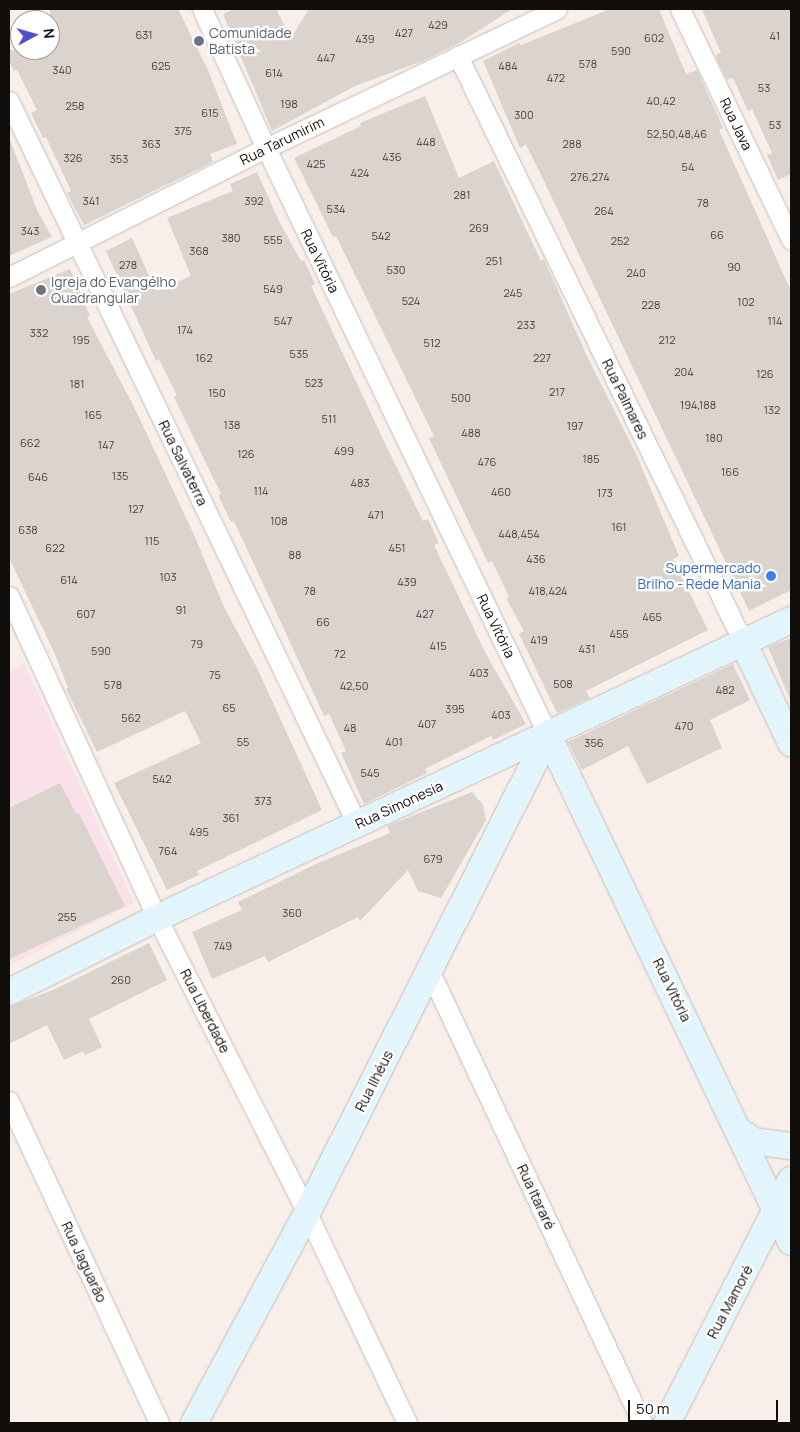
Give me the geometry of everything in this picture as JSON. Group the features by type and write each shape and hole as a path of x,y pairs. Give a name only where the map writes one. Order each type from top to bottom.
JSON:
{"street":[{"name":"Rua Vitória","path":"202,9 266,148 740,1132 784,1209 791,1242"},
{"name":"Rua Tarumirim","path":"9,277 266,148 558,9"},
{"name":"Rua Java","path":"680,9 791,240"},
{"name":"Rua Palmares","path":"458,56 791,743"},
{"name":"Rua Salvaterra","path":"9,101 357,824"},
{"name":"Rua Liberdade","path":"9,596 157,918 307,1213 407,1423"},
{"name":"Rua Simonesia","path":"9,992 157,918 357,824 513,764 548,735 744,644 791,620"},
{"name":"Rua Ilhéus","path":"194,1423 307,1213 522,792 513,764 548,735"},
{"path":"513,764 556,773 573,784"},
{"name":"Rua Itararé","path":"430,972 642,1423"},
{"name":"Rua Jaguarão","path":"9,1102 159,1423"},
{"path":"740,1132 754,1141 791,1146"},
{"name":"Rua Mamoré","path":"667,1423 784,1209 791,1180"}],"shaded area":[{"path":"24,663 134,903 9,965 9,671"}],"building":[{"path":"178,9 208,70 237,144 210,154 213,162 84,225 67,193 71,191 46,137 43,138 31,113 37,110 17,70 14,71 9,61 9,50 10,60 60,60 60,10 50,10"},
{"path":"234,9 276,9 291,38 309,9 512,9 461,42 425,60 355,86 272,131 223,14"},
{"path":"610,9 659,9 686,74 697,70 723,128 719,130 791,291 791,590 749,611 542,177 526,145 520,148 483,61 519,43 521,45"},
{"path":"702,9 791,9 791,174 778,180 767,155 772,153 752,109 748,111 733,78 727,80 717,60 717,54 721,53"},
{"path":"425,96 459,178 494,161 541,261 544,259 586,354 637,456 679,556 673,559 708,630 586,691 590,698 557,713 519,634 524,631 506,598 509,597 492,561 488,563 429,438 434,436 336,236 333,237 294,158 361,126 360,123"},
{"path":"9,137 37,210 52,237 9,256"},
{"path":"257,172 279,221 301,261 304,260 315,284 311,286 423,521 428,519 439,543 434,545 486,654 526,724 493,740 491,736 425,769 427,773 364,804 341,753 346,751 329,714 324,716 234,521 231,522 218,495 221,494 174,397 177,396 159,359 156,361 106,251 132,238 156,291 191,276 167,218 233,191 230,184"},
{"path":"70,269 90,316 87,317 136,411 195,537 224,607 258,670 322,810 197,871 199,875 167,890 114,783 201,743 185,711 97,752 66,689 68,688 55,654 9,558 9,294"},
{"path":"791,638 791,702 768,647"},
{"path":"733,664 750,700 710,720 722,748 647,784 628,746 582,770 568,742"},
{"path":"60,783 76,814 79,813 125,906 9,959 9,808"},
{"path":"472,792 483,805 486,820 441,898 418,891 408,870 360,921 358,917 268,962 265,956 212,979 192,932 242,910 238,902 316,864 390,833 387,826"},
{"path":"149,943 167,980 89,1019 102,1047 85,1055 83,1051 64,1060 47,1025 9,1044 9,1007 53,990"}],"place":[{"name":"Comunidade Batista","path":"199,41"},
{"name":"Igreja do Evangélho Quadrangular","path":"41,290"},
{"name":"Supermercado Brilho - Rede Mania","path":"771,576"}]}
